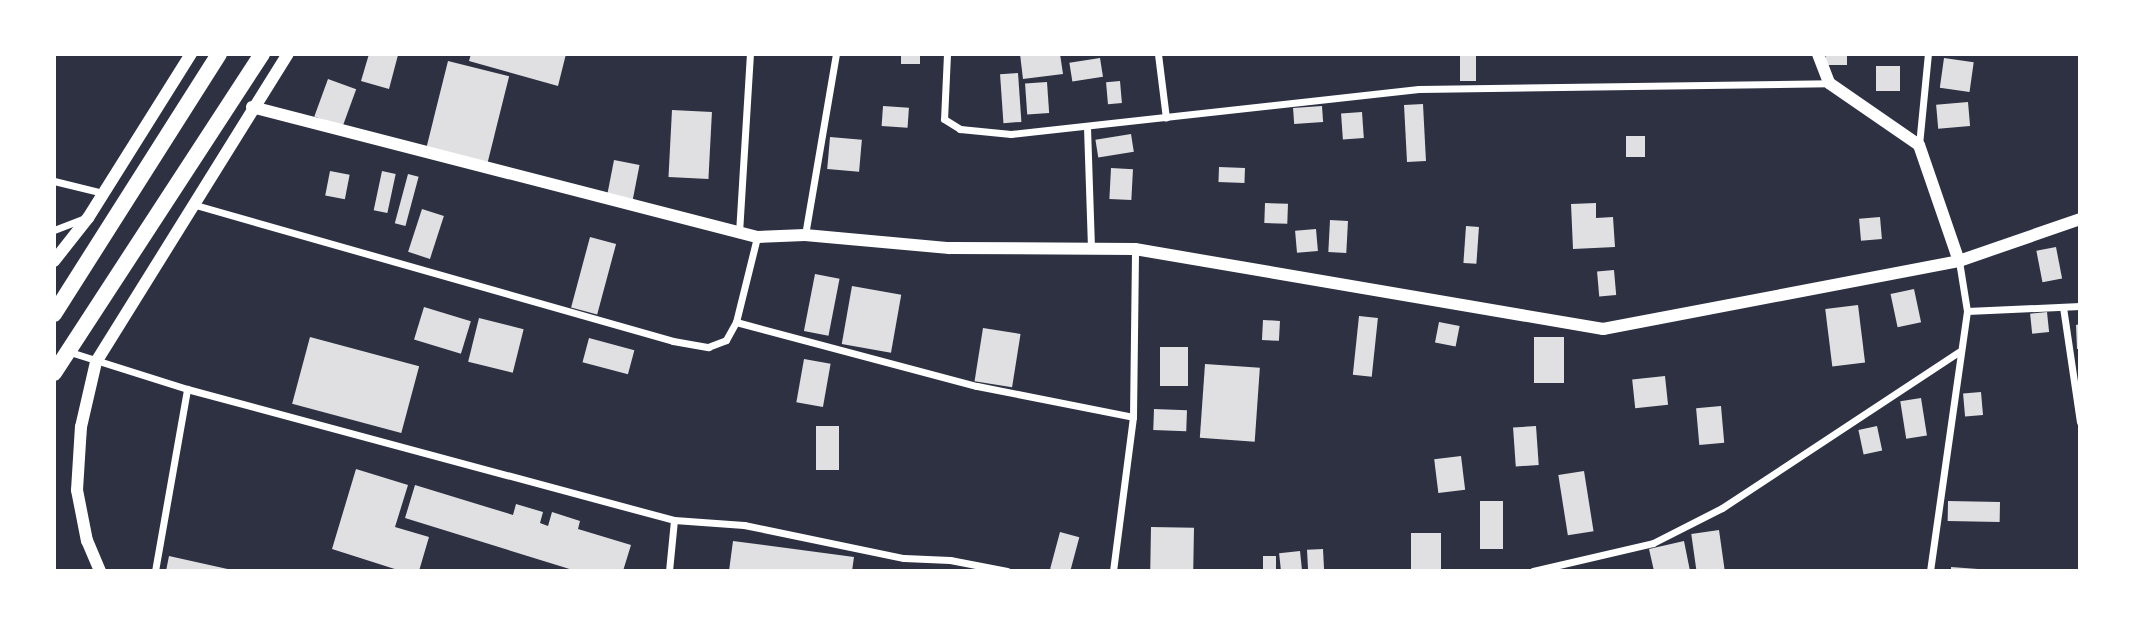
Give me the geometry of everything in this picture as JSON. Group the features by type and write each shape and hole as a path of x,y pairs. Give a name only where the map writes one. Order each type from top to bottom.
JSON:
{"highway":[{"path":"54,314 219,54"},
{"path":"54,373 261,54"}],"street":[{"path":"54,261 88,218 191,54"},
{"path":"100,571 87,541 77,490 81,427 96,362 191,203 288,54"},
{"path":"739,233 750,54"},
{"path":"805,235 836,54"},
{"path":"947,54 942,111 951,124 1011,134 1419,89 1829,83"},
{"path":"1158,54 1166,118"},
{"path":"1818,54 1829,83 1919,145"},
{"path":"1928,54 1919,145 1959,261 1967,311 1959,352 1930,571"},
{"path":"252,107 757,237 805,235 949,248 1135,248 1603,329 1959,261 2080,219"},
{"path":"1087,127 1091,249"},
{"path":"54,181 103,193"},
{"path":"191,203 673,341 708,347 726,340 736,322 757,237"},
{"path":"54,230 88,218"},
{"path":"1113,571 1133,417 1135,248"},
{"path":"1967,311 2080,306"},
{"path":"2063,307 2080,422"},
{"path":"736,322 977,386 1133,417"},
{"path":"69,352 187,389 674,520 744,525 904,558 950,560 1007,571"},
{"path":"1533,571 1653,543 1688,526 1801,459 1959,352"},
{"path":"155,571 187,389"},
{"path":"669,571 674,520"}],"building":[{"path":"369,54 398,55 389,89 361,81"},
{"path":"471,54 566,54 558,86 469,61"},
{"path":"901,54 920,54 920,64 901,64"},
{"path":"1020,54 1060,54 1063,74 1023,79"},
{"path":"1460,54 1476,54 1476,81 1460,81"},
{"path":"1826,54 1847,54 1847,65 1826,65"},
{"path":"1100,58 1103,77 1072,82 1069,63"},
{"path":"1944,58 1974,62 1970,92 1940,88"},
{"path":"448,61 509,76 487,165 426,149"},
{"path":"1876,66 1900,66 1900,91 1876,91"},
{"path":"1018,73 1021,122 1003,123 1000,74"},
{"path":"328,79 356,89 343,127 314,117"},
{"path":"1120,81 1122,103 1108,104 1106,82"},
{"path":"1047,82 1049,113 1027,114 1025,84"},
{"path":"1968,102 1970,126 1938,129 1936,105"},
{"path":"1423,104 1426,161 1407,162 1404,105"},
{"path":"883,106 909,108 908,128 882,126"},
{"path":"1322,106 1323,122 1294,124 1293,108"},
{"path":"672,110 712,112 708,179 668,177"},
{"path":"1362,112 1364,138 1343,139 1341,113"},
{"path":"1131,134 1134,152 1098,157 1095,140"},
{"path":"1626,136 1645,136 1645,157 1626,157"},
{"path":"830,137 862,140 859,172 827,169"},
{"path":"614,160 640,165 633,199 607,194"},
{"path":"1219,167 1245,168 1244,183 1218,182"},
{"path":"1111,168 1133,169 1131,200 1109,199"},
{"path":"330,171 350,175 345,199 325,196"},
{"path":"382,171 396,174 387,213 374,210"},
{"path":"408,174 419,177 405,226 395,223"},
{"path":"1265,203 1288,204 1287,224 1264,223"},
{"path":"1596,203 1596,218 1613,217 1615,247 1573,249 1571,204"},
{"path":"422,209 444,216 430,259 408,252"},
{"path":"1880,217 1882,239 1861,241 1859,219"},
{"path":"1330,220 1348,221 1346,253 1328,252"},
{"path":"1466,226 1479,227 1476,264 1463,263"},
{"path":"1316,229 1318,251 1297,253 1295,231"},
{"path":"590,237 616,244 597,315 571,308"},
{"path":"2056,247 2062,278 2042,282 2036,251"},
{"path":"1614,270 1616,295 1599,296 1597,271"},
{"path":"815,274 840,279 828,336 804,331"},
{"path":"852,286 901,295 891,353 842,344"},
{"path":"1914,289 1921,322 1898,327 1891,294"},
{"path":"1858,305 1865,363 1832,367 1825,309"},
{"path":"424,307 471,321 461,354 414,340"},
{"path":"2047,312 2049,332 2032,334 2030,314"},
{"path":"1359,316 1378,318 1372,377 1353,375"},
{"path":"479,318 524,329 513,373 468,362"},
{"path":"1263,320 1280,321 1279,341 1262,340"},
{"path":"1439,322 1460,326 1456,347 1435,343"},
{"path":"2080,324 2080,349 2077,349 2076,325"},
{"path":"983,328 1021,334 1012,387 975,381"},
{"path":"310,337 419,366 401,433 292,404"},
{"path":"1534,337 1564,337 1564,383 1534,383"},
{"path":"589,338 634,350 628,374 583,362"},
{"path":"1160,347 1188,347 1188,386 1160,386"},
{"path":"804,359 831,364 823,407 796,402"},
{"path":"1205,364 1260,368 1255,442 1200,438"},
{"path":"1665,376 1668,405 1635,408 1632,379"},
{"path":"1981,392 1983,415 1965,416 1963,394"},
{"path":"1921,398 1927,436 1906,439 1900,401"},
{"path":"1721,406 1724,443 1699,445 1696,408"},
{"path":"1154,409 1187,410 1186,431 1153,430"},
{"path":"816,426 839,426 839,470 816,470"},
{"path":"1536,426 1539,465 1516,467 1513,428"},
{"path":"1877,426 1882,450 1864,454 1858,430"},
{"path":"1461,456 1465,490 1438,493 1434,459"},
{"path":"356,469 408,485 395,527 429,537 419,571 401,571 332,549"},
{"path":"1584,471 1594,531 1568,535 1558,475"},
{"path":"415,485 513,515 516,504 543,512 540,523 548,526 552,512 580,521 578,529 631,545 623,571 576,571 405,518"},
{"path":"1480,501 1503,501 1503,549 1480,549"},
{"path":"1948,501 2000,502 2000,522 1948,521"},
{"path":"1151,527 1194,528 1193,571 1150,571"},
{"path":"1719,530 1725,571 1696,571 1691,534"},
{"path":"1060,532 1079,537 1070,571 1050,569"},
{"path":"1411,533 1441,533 1441,571 1411,571"},
{"path":"733,541 854,557 852,571 729,571"},
{"path":"1684,541 1690,571 1654,571 1649,549"},
{"path":"1323,549 1324,571 1308,571 1307,550"},
{"path":"1300,551 1302,571 1281,571 1279,553"},
{"path":"169,556 232,570 232,571 166,571"},
{"path":"1263,556 1276,556 1276,571 1263,571"},
{"path":"1951,567 1978,569 1951,571"}]}
